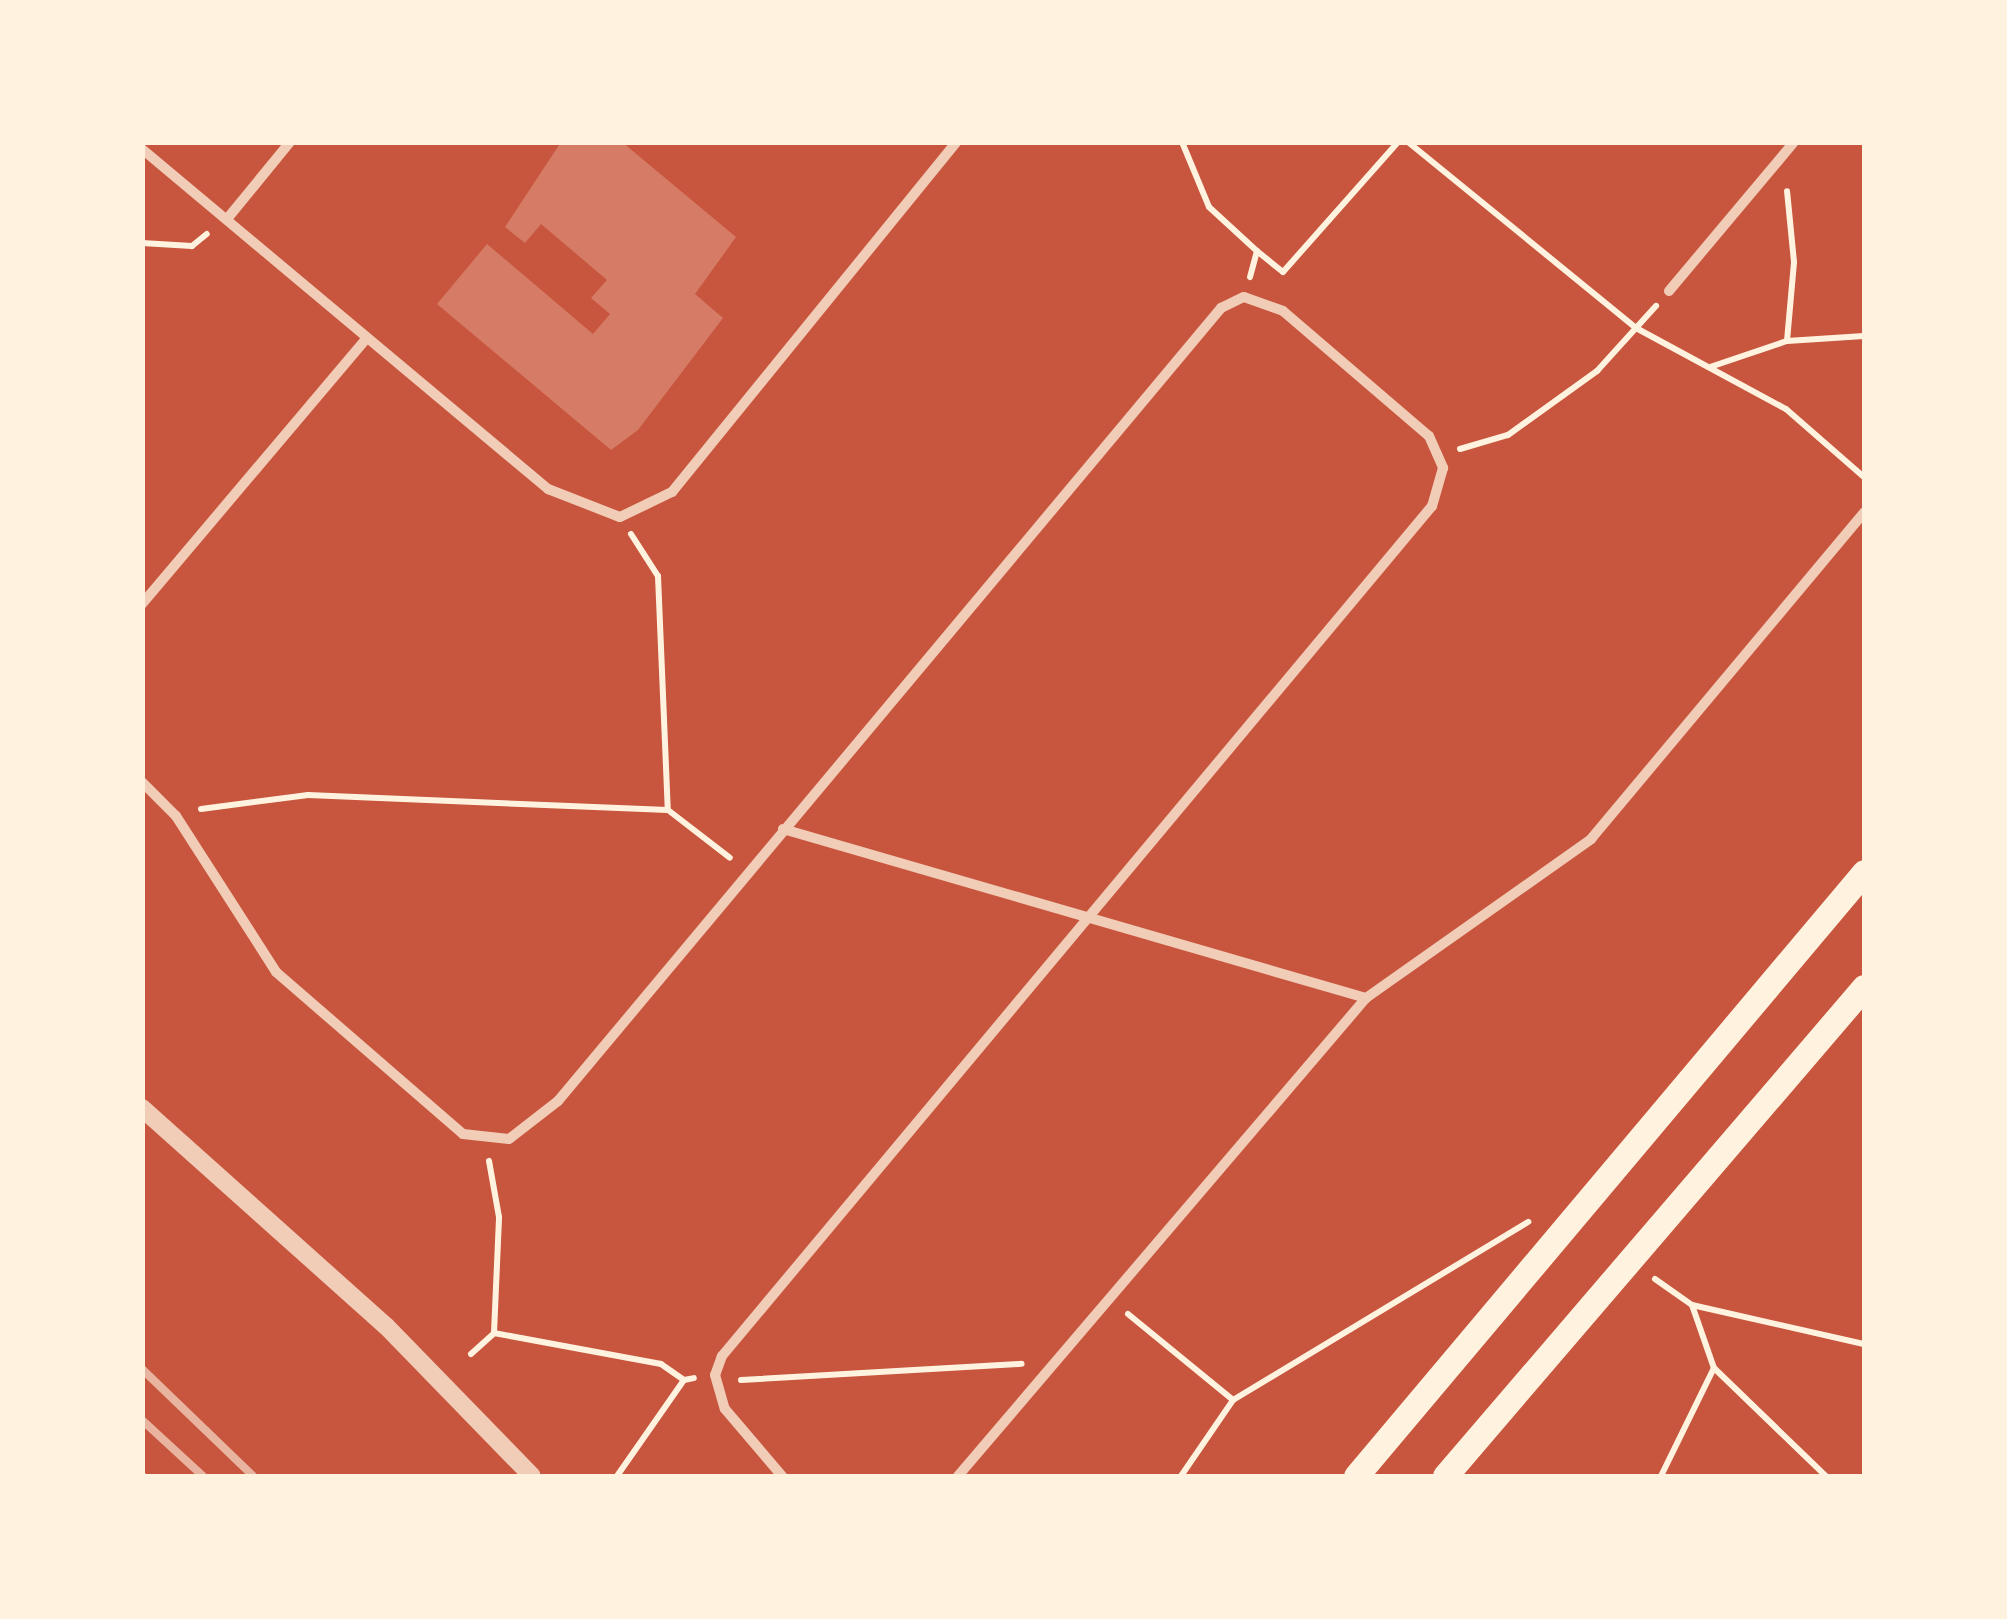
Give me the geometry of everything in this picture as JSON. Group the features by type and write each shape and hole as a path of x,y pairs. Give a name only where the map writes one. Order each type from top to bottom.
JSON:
{"main road":[{"path":"1356,1476 1864,872"},
{"path":"1445,1476 1864,987"}],"street":[{"path":"226,220 290,142"},
{"path":"142,149 548,489 620,517 672,492 956,142"},
{"path":"1669,292 1794,142"},
{"path":"142,782 176,816 276,972 440,1117 486,1140 521,1133 558,1101 1205,323 1244,298 1283,311 1440,455 1432,506 737,1332 715,1375 725,1409 782,1476"},
{"path":"142,604 367,338"},
{"path":"958,1476 1366,998 1591,839 1864,512"},
{"path":"783,829 1089,914 1366,998"},
{"path":"142,1108 386,1326 532,1476"}],"path":[{"path":"1182,142 1208,207 1282,272 1398,142"},
{"path":"1408,142 1636,328 1786,409 1864,476"},
{"path":"1783,155 1794,262 1787,342"},
{"path":"142,243 192,246 226,220"},
{"path":"1244,298 1256,251"},
{"path":"1440,455 1508,435 1597,371 1669,292"},
{"path":"1709,367 1787,342 1864,336"},
{"path":"620,517 658,576 668,810"},
{"path":"176,816 308,795 668,810 748,872"},
{"path":"471,1354 494,1332 499,1218 486,1140"},
{"path":"1181,1476 1233,1400 1517,1221 1533,1222"},
{"path":"1650,1275 1692,1306 1864,1344"},
{"path":"1112,1300 1233,1400"},
{"path":"1692,1306 1714,1368 1826,1476"},
{"path":"494,1332 660,1364 684,1380 715,1375"},
{"path":"748,1382 985,1364"},
{"path":"1661,1476 1714,1368"},
{"path":"617,1476 684,1380"}],"building":[{"path":"561,142 622,142 736,237 695,294 723,318 638,430 611,450 437,304 487,244 593,334 610,314 591,298 607,280 541,224 525,243 505,227"}],"railway":[{"path":"142,1369 253,1476"},
{"path":"142,1420 203,1476"}]}
